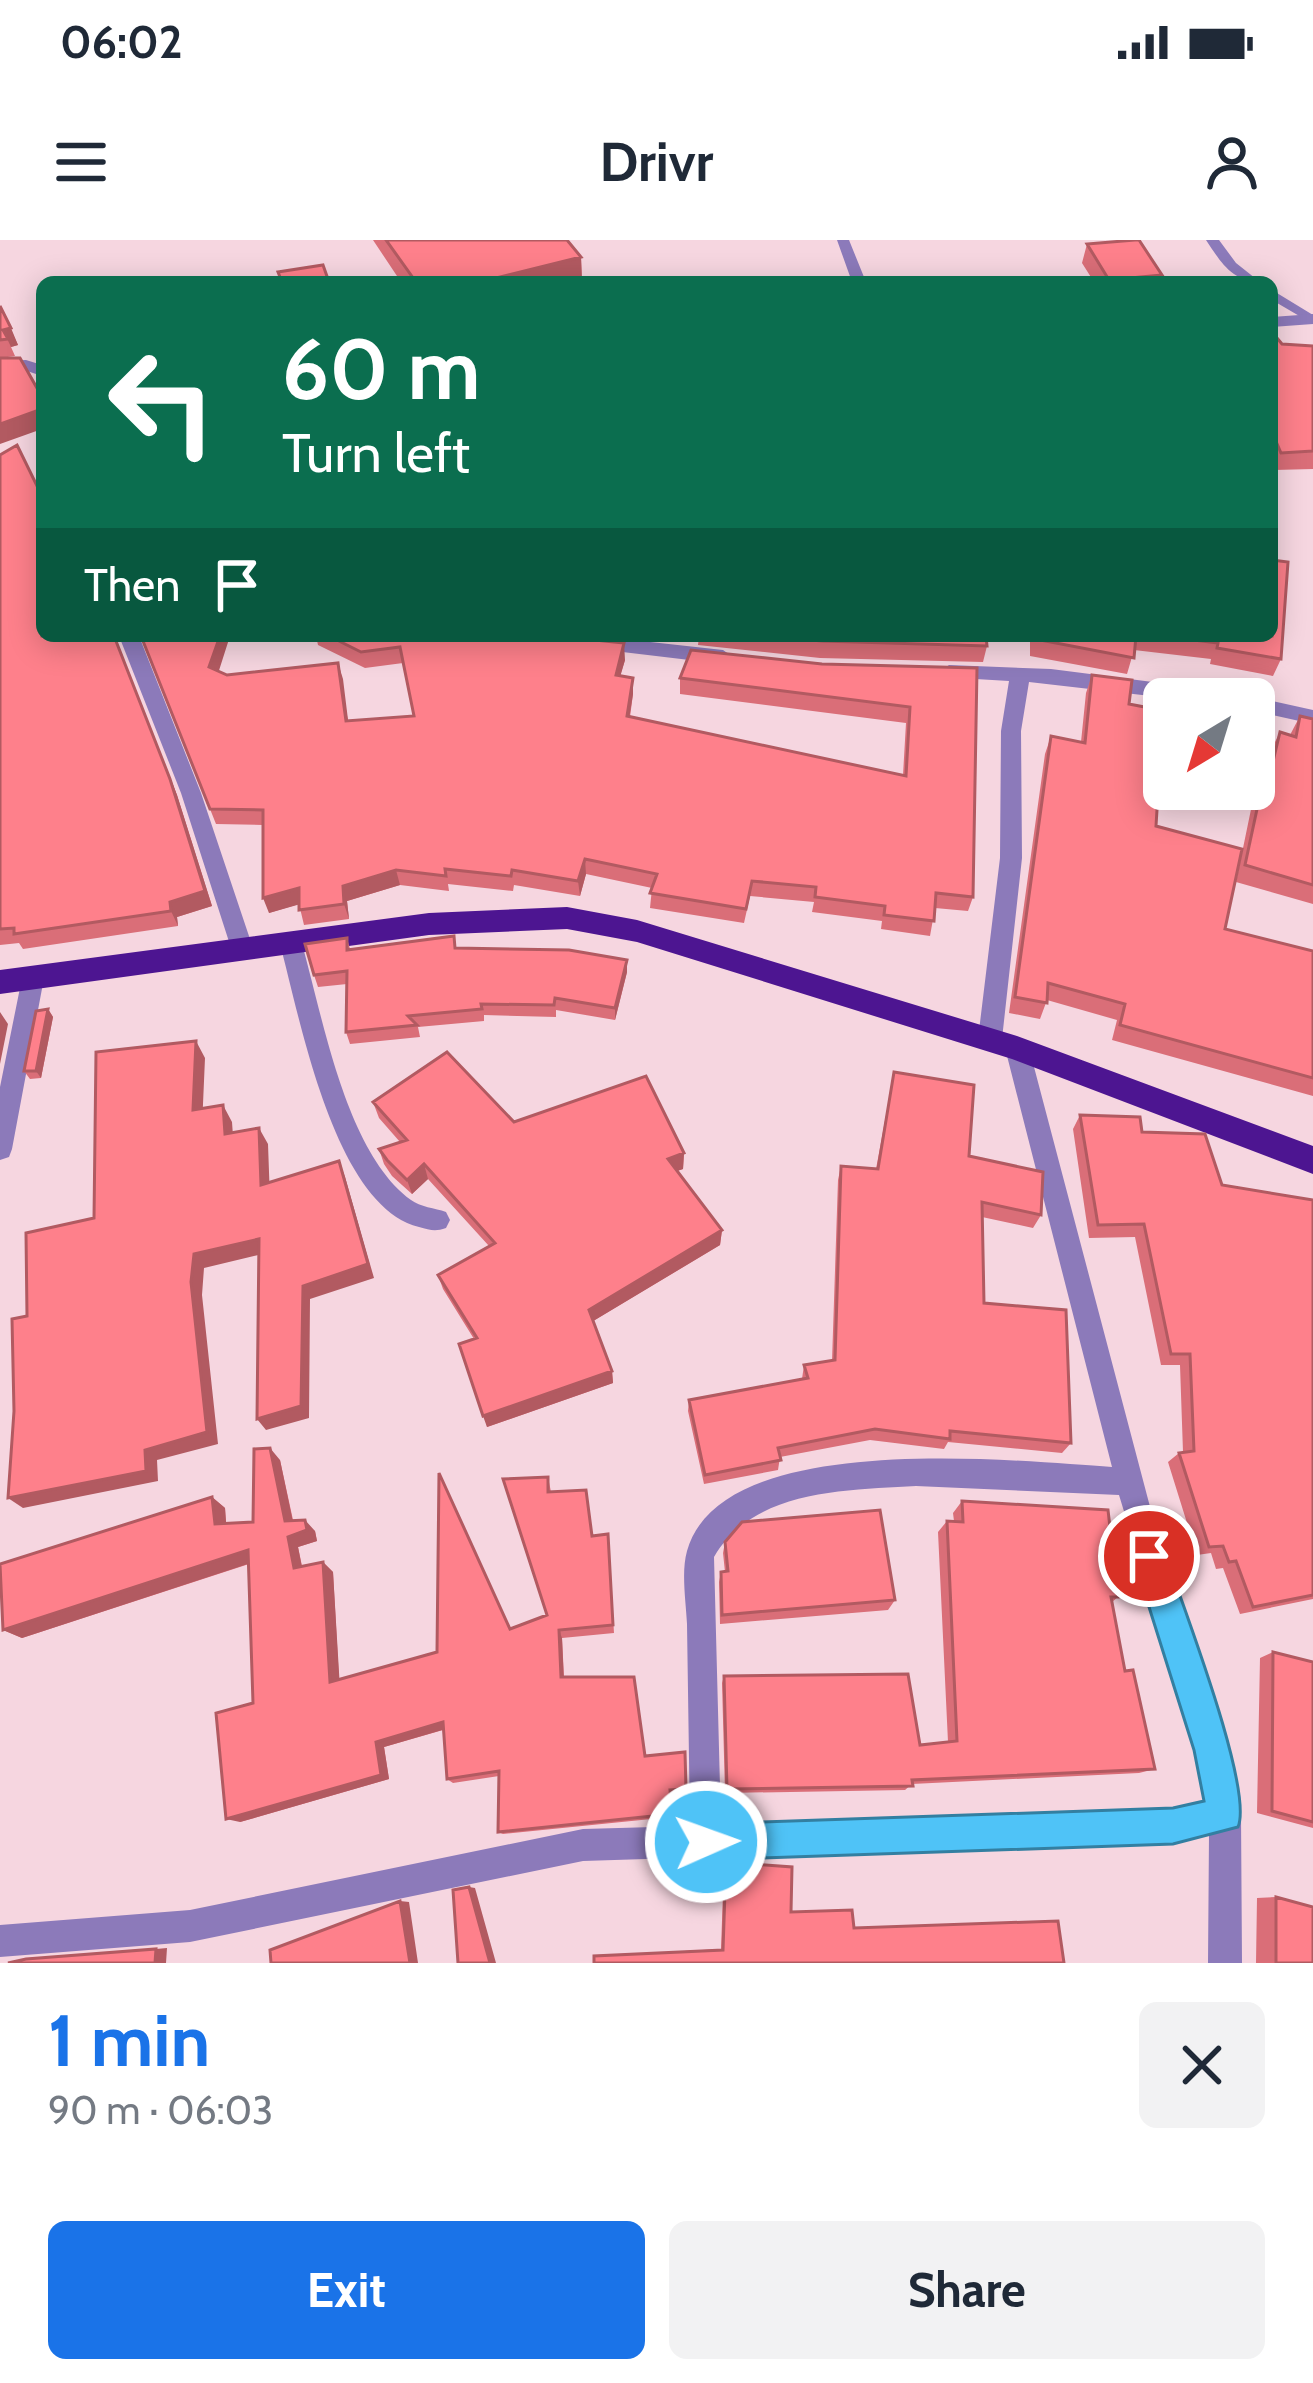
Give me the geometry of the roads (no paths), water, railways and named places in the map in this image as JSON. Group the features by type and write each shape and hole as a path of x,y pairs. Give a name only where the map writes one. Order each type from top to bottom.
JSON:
{"main road":[{"path":"12,978 429,924 567,918 637,931 1003,1044 1313,1160"}],"street":[{"path":"1278,322 1313,320"},
{"path":"0,366 36,369"},
{"path":"131,642 243,951"},
{"path":"584,642 750,661"},
{"path":"931,671 1143,689"},
{"path":"1020,676 1011,731 1003,1044 1212,1750 1225,1815 1225,1963"},
{"path":"1275,709 1313,717"},
{"path":"291,944 358,1158 387,1200 419,1222 437,1220"},
{"path":"0,1149 12,978"},
{"path":"706,1842 700,1554 721,1522 774,1493 881,1471 1131,1481"},
{"path":"0,1941 190,1926 583,1845 1173,1826 1225,1815"}],"lane":[{"path":"842,240 857,276"},
{"path":"1212,240 1245,276"},
{"path":"1278,298 1313,320"}]}
